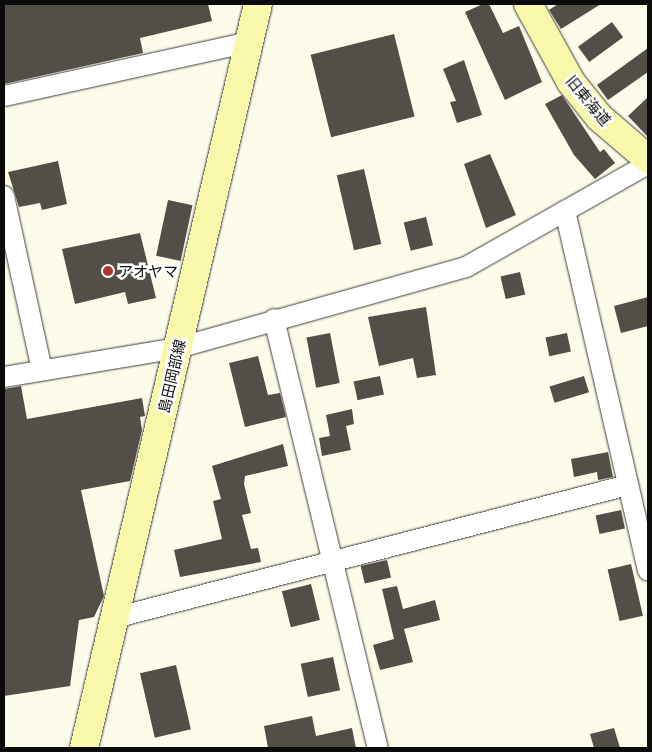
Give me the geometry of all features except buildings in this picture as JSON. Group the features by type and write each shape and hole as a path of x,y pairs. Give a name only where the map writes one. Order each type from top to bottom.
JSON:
{"main road":[{"name":"島田岡部線","path":"84,748 258,4"},
{"name":"旧東海道","path":"528,4 571,82 599,117 648,159"}],"street":[{"path":"4,96 249,42"},
{"path":"4,377 178,348 274,319 466,267 648,164"},
{"path":"4,196 42,370"},
{"path":"565,211 648,571"},
{"path":"274,319 378,748"},
{"path":"114,618 332,559 628,485"}],"place":[{"name":"アオヤマ","path":"108,271"}]}
